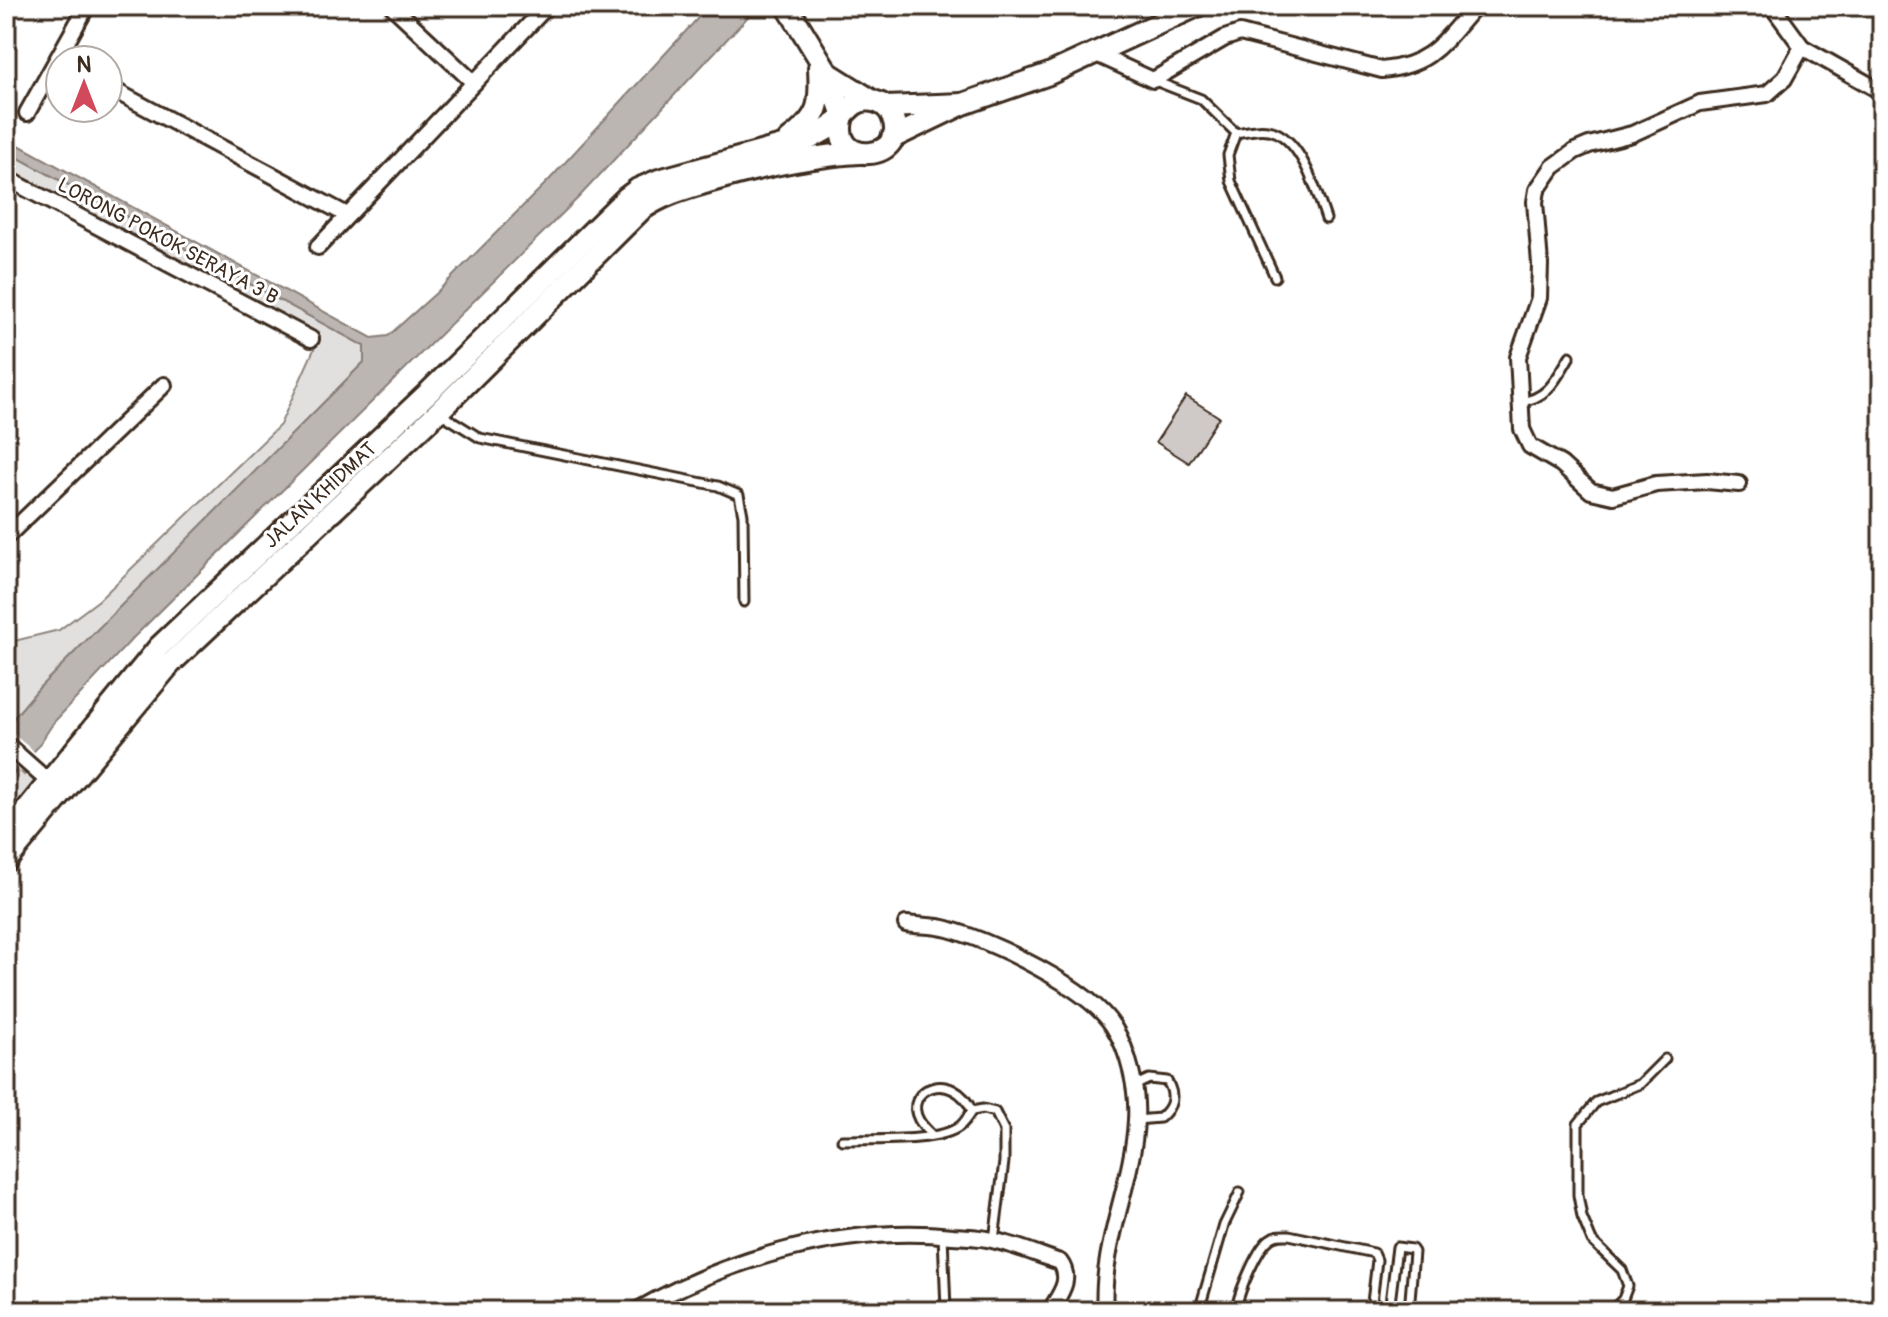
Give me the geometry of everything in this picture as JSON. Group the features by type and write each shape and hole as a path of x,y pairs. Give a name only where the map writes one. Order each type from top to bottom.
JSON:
{"street":[{"path":"68,44 87,6"},
{"path":"392,6 474,83"},
{"path":"318,247 547,6"},
{"path":"787,6 823,66 843,116 843,138 848,146 860,153"},
{"path":"1094,53 1153,80 1225,38 1240,33 1382,70 1406,68 1431,56 1475,6"},
{"path":"1772,6 1802,47 1882,92"},
{"path":"6,861 171,663 438,412 641,210 656,200 744,171 794,159 880,151 892,138 963,104 1004,92 1189,8"},
{"path":"1739,484 1707,481 1656,484 1613,496 1591,491 1561,464 1530,446 1522,429 1518,357 1539,298 1540,264 1535,202 1537,190 1553,167 1575,151 1632,134 1700,103 1767,94 1784,79 1802,47"},
{"path":"823,66 878,104 894,122 892,138"},
{"path":"775,148 799,132 814,116 823,66"},
{"path":"27,113 44,85"},
{"path":"124,96 347,215"},
{"path":"843,116 853,104 963,104"},
{"name":"JALAN KHIDMAT","path":"6,835 159,647 427,394 626,198 659,180 811,138 843,116"},
{"name":"LORONG POKOK SERAYA 3 B","path":"6,178 311,339"},
{"path":"6,537 164,385"},
{"path":"6,744 49,782"},
{"path":"906,924 946,928 1017,958 1096,1005 1114,1028 1133,1086 1136,1120 1103,1292 1105,1311"},
{"path":"636,1311 681,1286 729,1266 801,1248 851,1237 943,1235 994,1240 1060,1262 1066,1271 1065,1285 1050,1311"}],"lane":[{"path":"1153,80 1201,99 1236,133"},
{"path":"1236,133 1263,130 1275,132 1284,139 1305,163 1326,219"},
{"path":"1236,133 1228,155 1231,181 1275,277"},
{"path":"1520,402 1537,399 1552,385 1570,356"},
{"path":"438,412 480,438 718,486 739,495 743,515 744,602"},
{"path":"1611,1311 1623,1299 1628,1286 1622,1270 1592,1241 1582,1217 1578,1195 1578,1124 1596,1102 1640,1084 1665,1059"},
{"path":"1133,1086 1157,1078 1167,1081 1173,1098 1171,1106 1160,1118 1136,1120"},
{"path":"932,1135 919,1122 917,1102 922,1093 932,1086 958,1091 967,1099 972,1111"},
{"path":"842,1140 899,1139 948,1133 960,1126 972,1111 983,1109 995,1112 1004,1130 1004,1162 994,1240"},
{"path":"1199,1311 1224,1225 1240,1192"},
{"path":"943,1235 946,1309"},
{"path":"1241,1311 1237,1305 1240,1293 1266,1241 1277,1235 1374,1253 1377,1260 1371,1311"},
{"path":"1389,1311 1397,1247 1414,1250 1409,1311"}],"shaded area":[{"path":"709,6 758,6 578,198 133,638 54,722 37,748 6,782 6,727 39,688 364,362 364,346 6,151 6,138 372,338 388,336 436,293 549,180"},
{"path":"6,151 364,346 364,362 39,688 6,727 6,643 59,630 99,600 280,425 320,336 6,168"},
{"path":"18,769 24,775 28,771 30,773 37,788 6,830 6,782"}],"pier":[{"path":"6,728 37,754 21,772 6,759"}],"building":[{"path":"1186,396 1219,417 1189,463 1156,442"}]}
